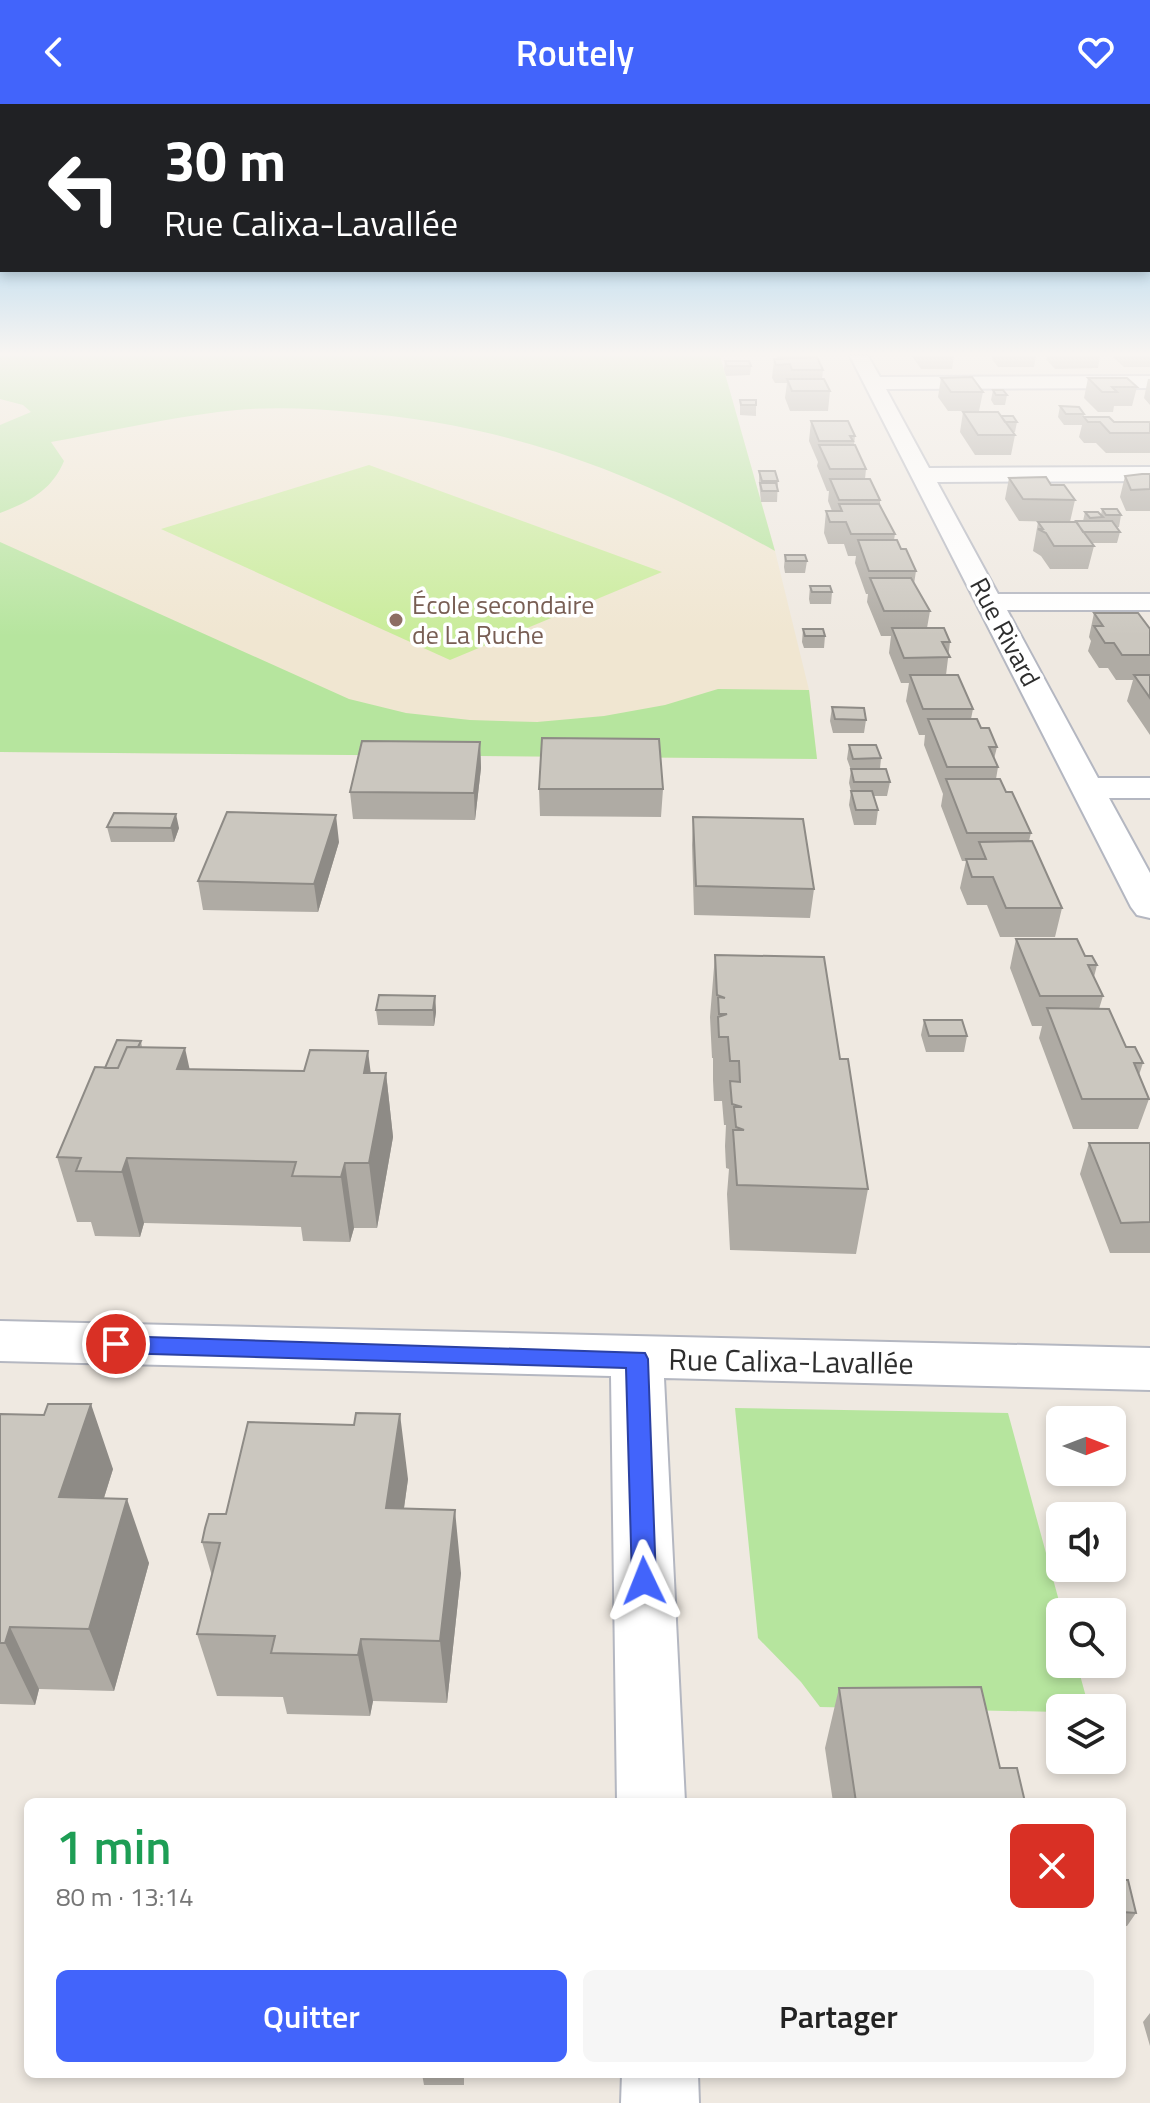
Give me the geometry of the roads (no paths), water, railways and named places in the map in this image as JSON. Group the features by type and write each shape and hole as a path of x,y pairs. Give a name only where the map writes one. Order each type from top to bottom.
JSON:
{"street":[{"name":"Rue Rivard","path":"908,449 1150,907"},
{"path":"922,475 1150,474"},
{"path":"989,602 1150,602"},
{"path":"1087,788 1150,788"},
{"name":"Rue Calixa-Lavallée","path":"0,1341 637,1359 1150,1369"},
{"path":"637,1359 651,1798"},
{"path":"660,2078 660,2103"}],"place":[{"name":"École secondaire de La Ruche","path":"396,620"}]}
